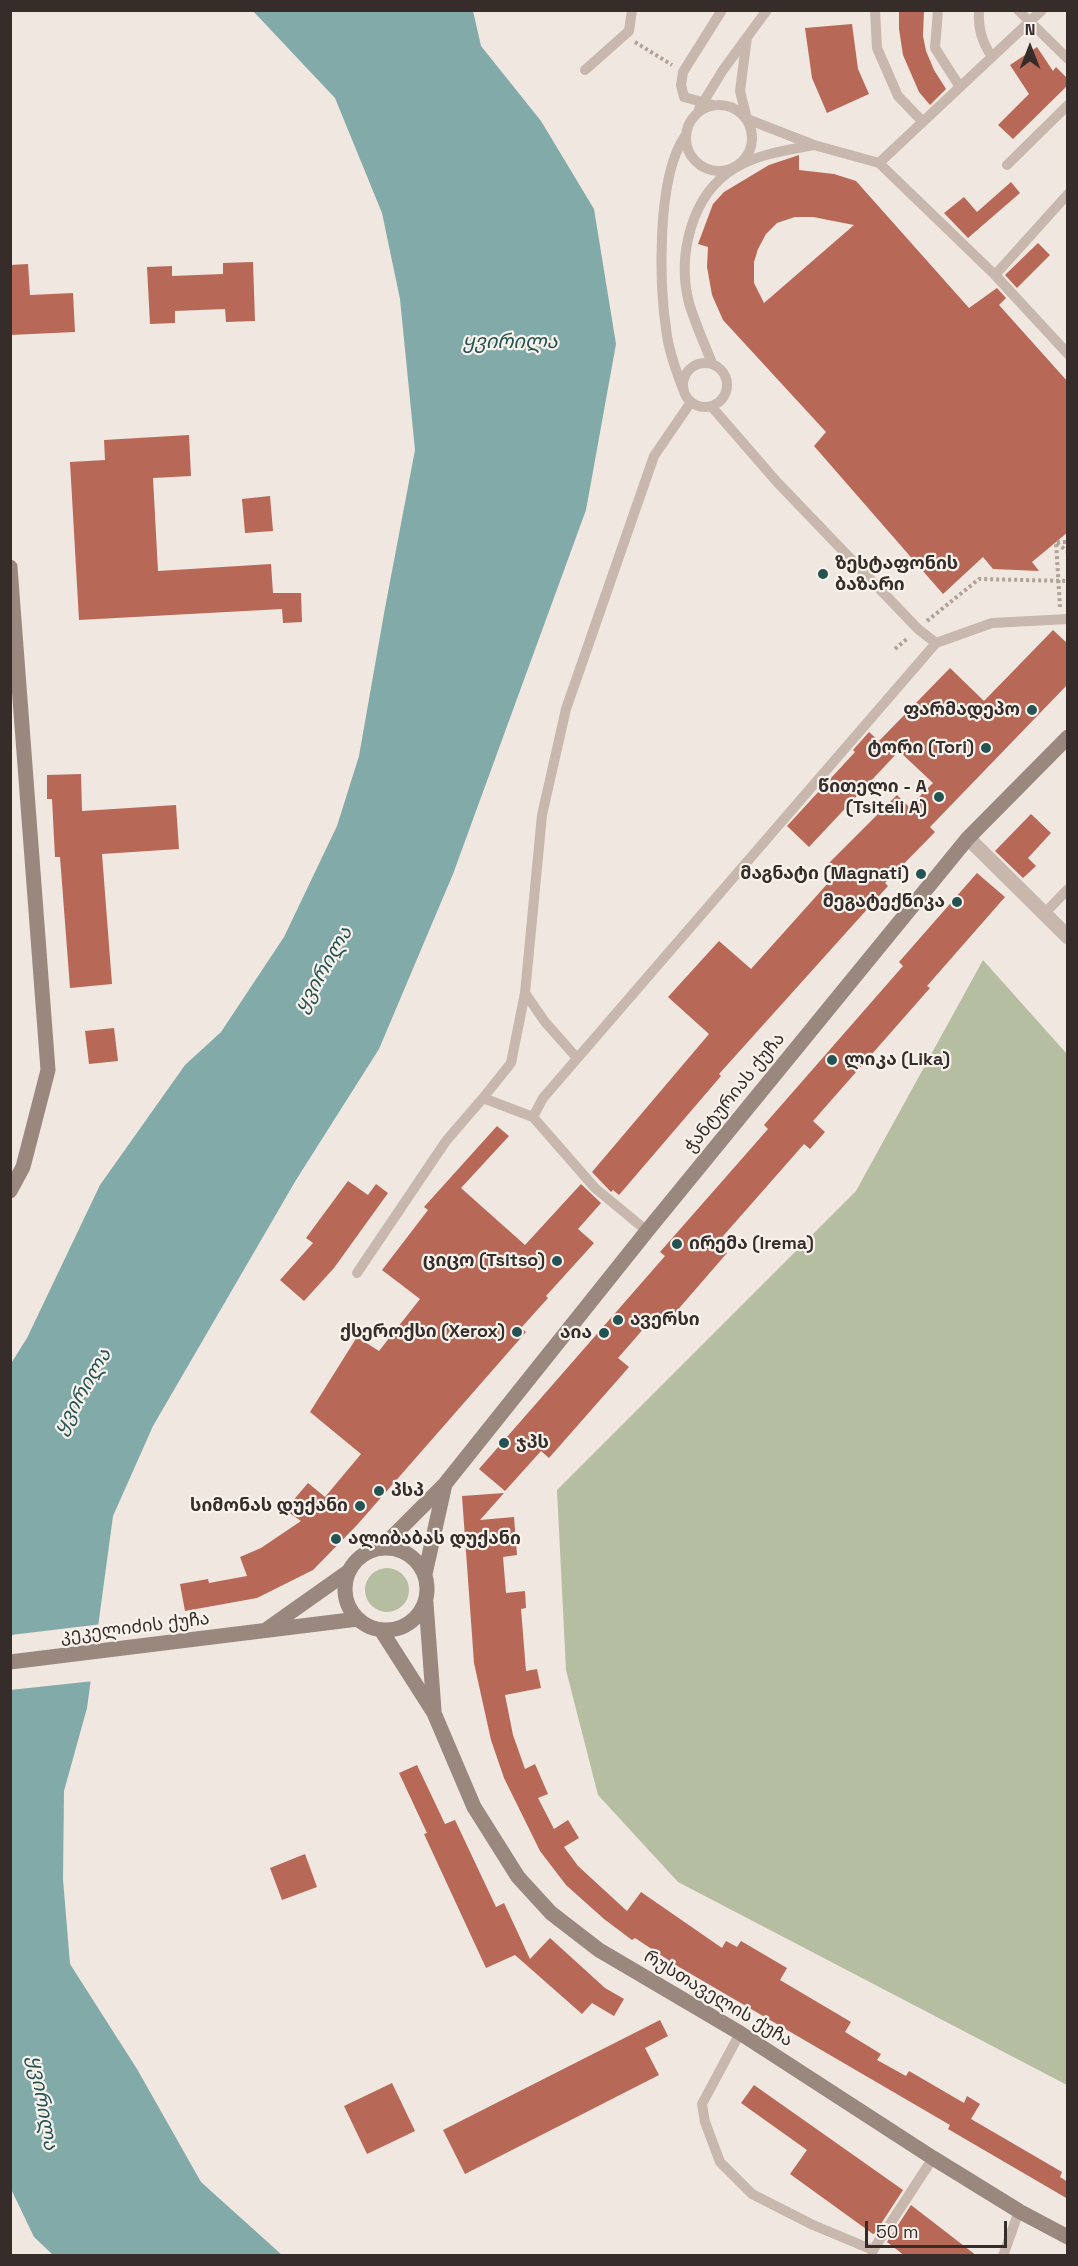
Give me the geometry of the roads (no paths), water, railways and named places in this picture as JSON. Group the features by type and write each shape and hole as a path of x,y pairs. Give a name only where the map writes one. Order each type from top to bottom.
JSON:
{"street":[{"path":"10,567 17,740 48,1070 23,1167 10,1191"},
{"name":"ჭანტურიას ქუჩა","path":"381,1548 445,1484 647,1231 968,838 1068,737"},
{"path":"968,838 1068,937"},
{"name":"ჭანტურიას ქუჩა","path":"425,1574 445,1484"},
{"path":"381,1548 403,1551 412,1556 420,1564 425,1574 428,1593 426,1603 418,1617 397,1629 373,1628 358,1619 351,1611 345,1592 349,1571 362,1556 381,1548"},
{"name":"კეკელიძის ქუჩა","path":"265,1630 349,1571"},
{"name":"რუსთაველის ქუჩა","path":"426,1603 434,1713"},
{"name":"კეკელიძის ქუჩა","path":"10,1662 358,1619"},
{"name":"რუსთაველის ქუჩა","path":"381,1630 434,1713 474,1808 518,1877 551,1912 599,1950 740,2033 933,2158 1020,2211 1068,2237"}],"lane":[{"path":"585,70 629,31 632,10"},
{"path":"722,10 683,72 681,84 684,97 708,104 732,107 747,119 814,145 879,163 995,275 1068,354"},
{"path":"683,389 684,376 688,370 704,362 712,363 724,372 728,386 723,398 711,406 700,406 691,402 683,389 674,365 667,335 662,268 668,177 688,124 708,104 747,37 767,10"},
{"path":"875,10 877,48 898,96 923,122"},
{"path":"938,10 935,48 960,87"},
{"path":"979,10 978,26 983,44 992,57"},
{"path":"1018,10 1068,59"},
{"path":"879,163 1042,10"},
{"path":"712,363 689,302 685,264 692,223 709,190 748,157 753,142 752,130 740,91 747,37"},
{"path":"1008,165 1068,105"},
{"path":"685,136 691,157 700,166 718,172 773,153 814,145"},
{"path":"995,275 1068,194"},
{"path":"357,1273 446,1141 511,1063 525,993 542,815 566,709 654,456 691,402"},
{"path":"711,406 777,482 918,629 936,644"},
{"path":"534,1117 543,1098 936,644 992,623 1064,619"},
{"path":"1044,914 1068,889"},
{"path":"525,993 545,1022 577,1058"},
{"path":"483,1098 534,1117 595,1188 647,1231"},
{"path":"740,2033 702,2104 705,2122 720,2162 752,2194 873,2253 933,2158"},
{"path":"1003,2256 1020,2211"}],"water":[{"name":"ყვირილა","path":"253,11 473,11 481,46 541,121 594,209 616,344 586,510 453,874 379,1049 296,1180 153,1426 113,1516 87,1708 64,1791 63,1879 70,1964 137,2069 201,2182 282,2255 53,2255 34,2237 11,2189 10,1365 27,1338 100,1185 185,1065 221,1032 284,937 337,826 359,756 415,450 400,299 382,213 335,98"}],"place":[{"name":"ზესტაფონის ბაზარი","path":"823,574"},
{"name":"ფარმადეპო","path":"1032,710"},
{"name":"ტორი (Tori)","path":"986,748"},
{"name":"წითელი - A (Tsiteli A)","path":"939,797"},
{"name":"მაგნატი (Magnati)","path":"921,874"},
{"name":"მეგატექნიკა","path":"957,902"},
{"name":"ლიკა (Lika)","path":"832,1060"},
{"name":"ირემა (Irema)","path":"677,1244"},
{"name":"ციცო (Tsitso)","path":"557,1261"},
{"name":"ავერსი","path":"618,1320"},
{"name":"ქსეროქსი (Xerox)","path":"517,1332"},
{"name":"აია","path":"604,1333"},
{"name":"ჯპს","path":"504,1443"},
{"name":"პსპ","path":"379,1491"},
{"name":"სიმონას დუქანი","path":"360,1506"},
{"name":"ალიბაბას დუქანი","path":"336,1539"}]}
